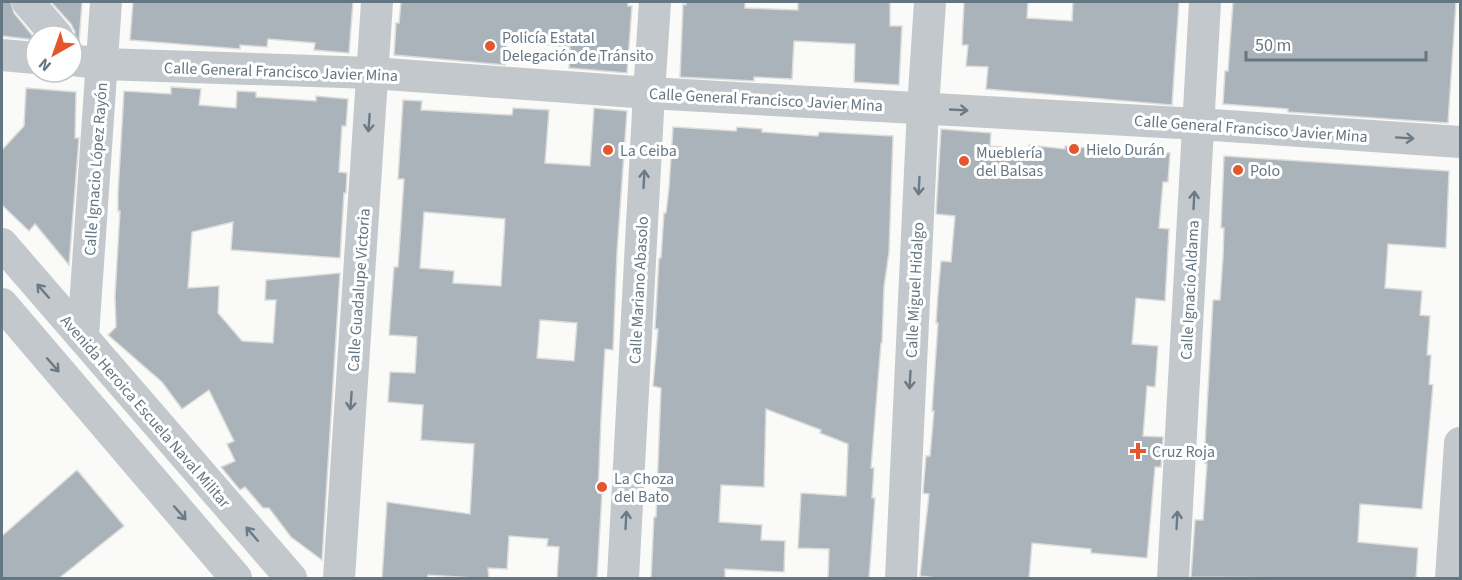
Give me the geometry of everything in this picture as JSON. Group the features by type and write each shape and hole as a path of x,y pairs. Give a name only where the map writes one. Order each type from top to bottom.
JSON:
{"street":[{"path":"28,2 47,24"},
{"name":"Calle Ignacio López Rayón","path":"84,53 106,2"},
{"name":"Calle Guadalupe Victoria","path":"339,579 377,2"},
{"name":"Calle Mariano Abasolo","path":"623,579 656,2"},
{"name":"Calle Miguel Hidalgo","path":"901,579 930,2"},
{"name":"Calle Ignacio Aldama","path":"1173,579 1205,2"},
{"path":"2,55 24,57"},
{"name":"Calle General Francisco Javier Mina","path":"84,60 372,73 649,93 1198,124 1461,142"},
{"name":"Calle Ignacio López Rayón","path":"81,84 83,336"},
{"name":"Avenida Heroica Escuela Naval Militar","path":"2,244 291,579"},
{"path":"2,304 236,579"},
{"path":"1451,579 1461,443"}],"building":[{"path":"2,2 11,2 14,13 24,25 24,39 2,36"},
{"path":"51,2 82,2 80,24 71,24"},
{"path":"133,2 353,2 349,53 314,50 315,43 268,39 267,47 240,45 240,49 130,40"},
{"path":"401,2 628,2 628,6 632,6 627,73 569,68 570,47 507,42 505,65 394,55 396,23 399,23"},
{"path":"686,2 745,2 745,8 798,10 798,2 890,2 890,26 902,26 899,85 854,82 855,44 794,41 792,79 754,77 754,81 680,77 683,4 686,5"},
{"path":"964,2 1028,2 1027,18 1072,21 1073,2 1179,2 1172,105 986,89 988,67 966,66 968,45 962,45"},
{"path":"1233,2 1456,2 1448,123 1288,112 1288,109 1223,104"},
{"path":"171,87 201,89 199,105 236,108 237,91 256,92 256,97 316,101 316,96 348,99 346,126 342,126 339,172 347,173 340,258 231,250 233,222 192,232 188,288 219,286 218,313 242,341 273,343 276,300 265,300 266,280 340,273 322,560 291,537 269,508 263,508 245,487 240,490 221,467 235,461 227,444 234,441 209,390 182,409 162,382 108,335 116,327 115,296 120,211 118,211 118,193 124,91 171,94"},
{"path":"26,88 76,92 75,138 79,138 69,265 35,224 29,231 2,205 2,150 24,126"},
{"path":"403,100 422,101 421,110 512,115 513,108 549,110 545,163 590,166 594,108 627,111 613,350 605,349 598,493 602,493 597,579 557,579 559,547 547,546 548,539 509,536 507,569 488,568 489,579 428,575 427,579 382,579 387,502 470,514 474,444 421,440 423,405 388,402 390,372 415,373 417,337 389,335 394,267 398,267 404,179 398,179","holes":["424,212 505,219 501,286 453,283 454,271 420,268","540,320 577,323 574,361 537,358"]},
{"path":"673,127 736,131 737,127 762,129 762,132 818,136 819,132 893,136 889,252 884,287 882,343 871,468 874,468 872,498 875,498 869,579 828,579 829,549 798,548 801,493 846,496 848,444 820,433 821,430 766,409 764,487 721,485 719,522 762,525 761,540 785,541 784,572 725,569 725,579 651,579 661,388 653,386 658,329 655,329 659,258 661,258 664,213 666,213 669,188"},
{"path":"941,129 991,133 990,146 1029,149 1029,145 1065,149 1065,146 1170,153 1168,182 1163,182 1159,228 1169,229 1165,301 1136,298 1132,344 1158,346 1155,387 1147,386 1143,436 1163,437 1161,467 1155,467 1147,558 1091,553 1091,549 1032,543 1029,579 943,579 920,576 929,494 923,493 926,456 930,456 934,411 932,411 938,323 936,323 941,261 951,262 955,216 936,214"},
{"path":"1224,156 1449,171 1446,248 1388,244 1385,288 1422,291 1420,315 1430,316 1427,355 1431,355 1429,384 1433,385 1422,509 1360,504 1358,542 1418,548 1416,579 1191,577 1195,520 1203,520 1213,300 1220,300 1223,257 1224,228 1221,228"},
{"path":"77,470 124,526 58,579 2,579 2,536"}],"place":[{"name":"Policía Estatal Delegación de Tránsito","path":"490,46"},
{"name":"Hielo Durán","path":"1074,149"},
{"name":"La Ceiba","path":"608,150"},
{"name":"Mueblería del Balsas","path":"964,161"},
{"name":"Polo","path":"1238,170"},
{"name":"Cruz Roja","path":"1138,451"},
{"name":"La Choza del Bato","path":"602,487"}]}
